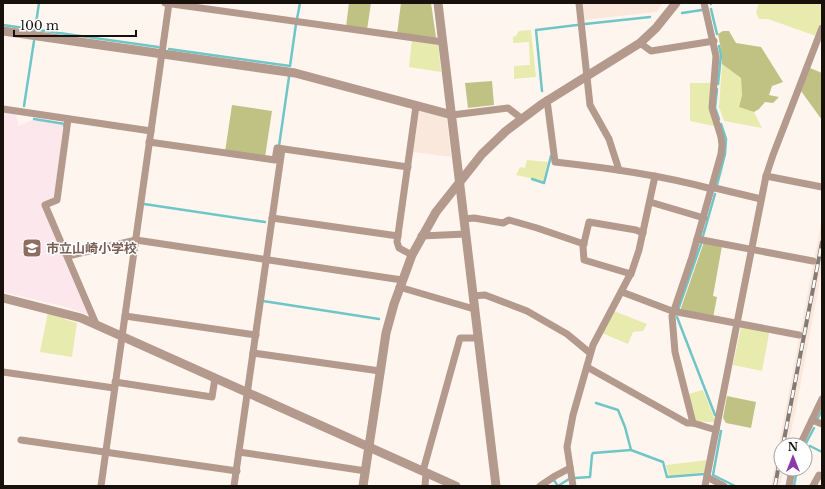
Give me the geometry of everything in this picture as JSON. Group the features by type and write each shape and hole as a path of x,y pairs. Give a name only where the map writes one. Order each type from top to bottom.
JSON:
{"street":[{"path":"101,486 168,3 443,42"},
{"path":"440,3 443,42 496,486"},
{"path":"579,3 590,105 609,139 619,170"},
{"path":"363,486 386,333 400,284 421,236 436,212 459,180 482,154 521,118 547,100 640,43 656,28 676,3"},
{"path":"693,423 675,352 672,311 692,258 712,189 722,145 712,108 716,56 714,41 704,3"},
{"path":"705,486 766,176 773,154 822,28"},
{"path":"3,31 295,73 452,115 508,108 521,118"},
{"path":"640,43 651,51 714,41"},
{"path":"547,100 555,162 619,170 680,180 712,189 715,188 761,199"},
{"path":"412,255 399,248 397,242 416,106"},
{"path":"3,109 151,130"},
{"path":"68,119 57,200 45,206 68,256 96,324"},
{"path":"149,142 275,160 277,148 408,167"},
{"path":"234,486 282,149"},
{"path":"573,486 567,448 568,437 580,389 590,353 599,333 631,274 639,250 655,176"},
{"path":"766,176 822,187"},
{"path":"650,202 704,218"},
{"path":"272,218 398,236"},
{"path":"464,219 474,218 503,223 510,220 584,244"},
{"path":"631,274 584,260 584,244 589,222 636,230 643,233"},
{"path":"421,236 466,234"},
{"path":"68,256 136,240 266,259 400,284 474,308"},
{"path":"697,240 813,261"},
{"path":"622,292 672,311 799,335"},
{"path":"473,296 485,295 527,310 567,334 590,353"},
{"path":"3,298 65,313 96,324 456,486"},
{"path":"125,316 256,335"},
{"path":"425,486 425,472 460,338 478,338"},
{"path":"253,354 380,371"},
{"path":"587,367 687,423 693,423 716,430"},
{"path":"3,372 212,397 215,378"},
{"path":"804,437 822,400"},
{"path":"812,420 822,424"},
{"path":"21,440 236,471"},
{"path":"239,452 366,471"},
{"path":"540,486 570,468"},
{"path":"813,486 819,475 822,476"},
{"path":"707,477 724,486"}],"shaded area":[{"path":"582,3 663,3 656,12 584,20"},
{"name":"市立山崎小学校","path":"3,111 15,113 19,126 32,120 63,125 54,199 42,204 89,315 62,306 3,292"},
{"path":"419,111 446,118 451,157 413,152"},
{"path":"822,218 822,269 796,409 790,437 780,437"},
{"path":"773,475 773,477 782,477 780,486 771,486"}],"green space":[{"path":"349,3 371,3 367,30 346,27"},
{"path":"401,3 431,3 436,37 434,39 397,34"},
{"path":"759,3 822,3 822,20 816,36 768,19 759,19 756,12"},
{"path":"531,30 536,77 514,79 514,66 530,65 529,42 513,43 513,37 516,36 519,31"},
{"path":"723,31 729,31 736,43 761,47 783,82 772,86 769,95 779,97 773,103 765,102 754,112 739,107 742,95 741,78 722,64 718,34"},
{"path":"412,39 438,44 441,72 409,67"},
{"path":"722,64 741,78 742,95 739,107 754,112 762,128 724,121 719,107"},
{"path":"810,68 822,73 822,120 801,91"},
{"path":"492,81 494,105 468,108 465,83"},
{"path":"690,83 711,83 709,107 714,126 690,121"},
{"path":"232,105 272,111 265,157 225,152"},
{"path":"527,160 548,162 543,181 516,175 520,167 525,168"},
{"path":"704,242 722,246 713,296 717,297 713,318 680,311"},
{"path":"614,311 647,324 643,331 633,332 628,344 602,333"},
{"path":"48,312 64,316 64,319 77,323 72,357 40,352"},
{"path":"741,327 768,331 769,334 762,371 733,365"},
{"path":"703,390 715,420 713,422 698,422 695,419 688,394"},
{"path":"727,396 756,402 751,428 726,423 723,418"},
{"path":"708,460 706,472 669,476 666,465"}],"waterway":[{"path":"35,30 39,3"},
{"path":"297,19 300,3"},
{"path":"711,9 717,34"},
{"path":"682,13 702,10"},
{"path":"585,24 650,17"},
{"path":"169,49 290,66 296,24"},
{"path":"3,25 158,47"},
{"path":"542,91 536,30 577,25"},
{"path":"24,106 34,41"},
{"path":"718,84 721,55 719,46"},
{"path":"279,146 289,77"},
{"path":"717,89 715,108 719,119"},
{"path":"34,119 65,124 64,126"},
{"path":"717,185 725,154 726,139 721,124"},
{"path":"532,179 544,183 551,156"},
{"path":"703,236 715,194"},
{"path":"144,204 265,222"},
{"path":"678,310 701,244"},
{"path":"263,301 379,319"},
{"path":"677,317 715,415"},
{"path":"596,403 618,410 625,427 631,450 663,462 667,477 704,474"},
{"path":"818,418 822,410"},
{"path":"809,437 814,428"},
{"path":"721,431 713,475 735,486"},
{"path":"813,448 822,452"},
{"path":"575,478 590,477 593,453 631,450"},
{"path":"794,486 796,477"},
{"path":"553,479 558,486 569,479"}],"railway":[{"path":"785,437 822,242"},
{"path":"775,486 777,477"}],"place":[{"name":"市立山崎小学校","path":"32,248"}]}
